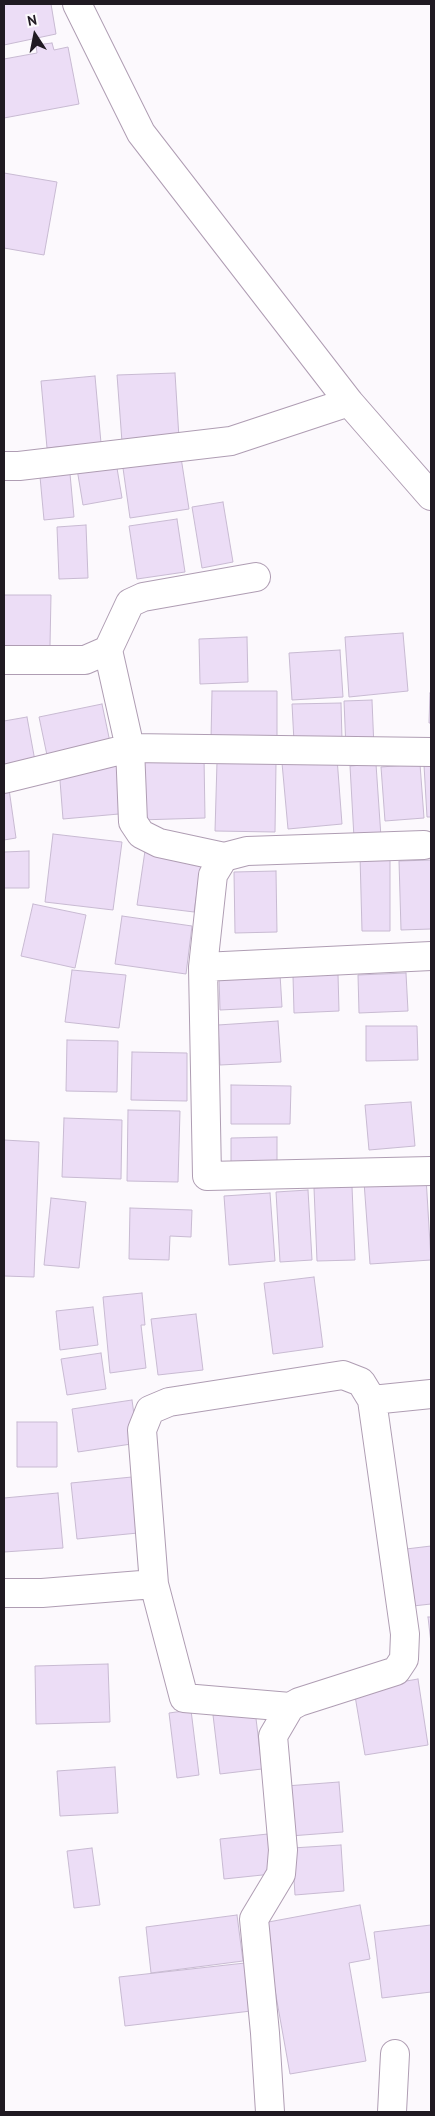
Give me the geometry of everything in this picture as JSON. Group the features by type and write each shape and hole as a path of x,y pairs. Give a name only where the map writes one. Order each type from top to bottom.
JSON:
{"street":[{"path":"77,4 141,133 349,402 431,496"},
{"path":"4,466 19,466 231,441 349,402"},
{"path":"256,577 143,597 130,603 108,650 130,748 133,822 141,834 159,843 224,857 247,851 424,845"},
{"path":"4,660 84,660 108,650"},
{"path":"4,779 130,748 431,752"},
{"path":"224,857 214,875 203,967 206,1176 431,1171"},
{"path":"203,967 431,956"},
{"path":"270,2112 265,2033 254,1919 281,1874 283,1850 273,1736 290,1707 299,1702 396,1671 404,1659 405,1634 372,1400 361,1382 343,1375 169,1402 150,1410 142,1430 154,1584 184,1698 290,1707"},
{"path":"372,1400 431,1394"},
{"path":"4,1593 42,1593 154,1584"},
{"path":"392,2112 395,2054"}],"building":[{"path":"4,4 51,4 56,34 4,45"},
{"path":"52,43 54,50 68,47 79,104 4,118 4,59 37,53 36,45"},
{"path":"4,173 57,182 44,255 4,248"},
{"path":"175,373 179,438 122,442 117,375"},
{"path":"95,376 101,443 47,448 41,381"},
{"path":"180,451 189,509 130,518 122,461"},
{"path":"116,462 122,498 83,505 77,469"},
{"path":"69,463 74,517 44,520 39,466"},
{"path":"223,502 233,562 202,568 192,507"},
{"path":"177,519 185,572 137,579 129,526"},
{"path":"86,525 88,578 59,579 57,527"},
{"path":"4,595 51,595 50,646 4,646"},
{"path":"403,633 408,691 349,697 345,637"},
{"path":"247,637 248,682 200,684 199,639"},
{"path":"340,650 343,697 292,700 289,653"},
{"path":"212,691 277,691 277,741 211,740"},
{"path":"430,693 431,723 429,723"},
{"path":"372,700 374,748 346,749 344,701"},
{"path":"341,703 342,740 294,742 292,704"},
{"path":"102,704 111,747 48,760 39,717"},
{"path":"27,717 35,761 4,767 4,721"},
{"path":"204,756 205,818 139,820 137,758"},
{"path":"337,758 342,824 288,829 282,763"},
{"path":"125,762 130,813 63,819 59,768"},
{"path":"217,762 276,763 275,832 215,831"},
{"path":"376,764 381,837 354,838 350,766"},
{"path":"420,764 424,818 385,821 381,767"},
{"path":"424,765 431,765 431,817 427,817"},
{"path":"8,782 16,838 4,840 4,783"},
{"path":"53,834 122,842 113,910 45,902"},
{"path":"29,851 29,888 4,888 4,852"},
{"path":"145,851 202,859 194,912 137,905"},
{"path":"390,855 390,931 362,931 360,856"},
{"path":"431,860 431,929 401,930 399,861"},
{"path":"276,871 277,932 235,933 234,872"},
{"path":"33,904 86,915 75,968 21,956"},
{"path":"122,916 192,926 186,974 115,964"},
{"path":"72,970 126,975 119,1028 65,1022"},
{"path":"406,973 408,1011 359,1013 358,975"},
{"path":"280,974 282,1007 220,1010 219,977"},
{"path":"338,974 339,1011 294,1013 293,976"},
{"path":"278,1021 281,1062 220,1065 218,1025"},
{"path":"366,1026 417,1026 418,1060 366,1061"},
{"path":"67,1040 118,1041 117,1092 66,1091"},
{"path":"132,1052 187,1053 187,1101 131,1100"},
{"path":"231,1085 291,1086 290,1124 231,1124"},
{"path":"411,1102 415,1146 369,1150 365,1105"},
{"path":"128,1110 180,1111 178,1182 127,1181"},
{"path":"64,1118 122,1120 121,1179 62,1177"},
{"path":"277,1137 277,1161 231,1162 231,1138"},
{"path":"4,1140 39,1142 34,1277 4,1276"},
{"path":"426,1177 431,1260 370,1264 364,1182"},
{"path":"352,1186 355,1260 317,1261 314,1188"},
{"path":"308,1190 312,1260 280,1262 276,1192"},
{"path":"270,1193 275,1261 229,1265 224,1196"},
{"path":"51,1198 86,1202 79,1268 44,1265"},
{"path":"130,1208 192,1210 191,1237 170,1236 169,1260 129,1259"},
{"path":"314,1277 323,1347 273,1354 264,1283"},
{"path":"142,1293 145,1325 141,1325 146,1368 110,1373 103,1297"},
{"path":"93,1307 98,1345 60,1350 56,1311"},
{"path":"196,1314 203,1370 158,1375 151,1319"},
{"path":"101,1353 106,1389 67,1395 61,1359"},
{"path":"132,1400 138,1443 78,1452 72,1409"},
{"path":"17,1422 57,1422 57,1467 17,1467"},
{"path":"132,1477 138,1533 77,1539 71,1483"},
{"path":"58,1493 63,1548 4,1552 4,1498"},
{"path":"431,1546 431,1604 413,1606 406,1549"},
{"path":"428,1617 431,1617 431,1643"},
{"path":"108,1664 110,1722 36,1724 35,1666"},
{"path":"418,1679 428,1745 365,1755 354,1690"},
{"path":"191,1710 199,1775 177,1778 169,1713"},
{"path":"255,1710 262,1769 220,1774 213,1715"},
{"path":"115,1767 118,1813 60,1816 57,1771"},
{"path":"339,1782 343,1832 290,1836 286,1786"},
{"path":"268,1834 272,1874 224,1879 220,1839"},
{"path":"341,1845 344,1891 295,1895 292,1848"},
{"path":"92,1848 100,1905 74,1908 67,1851"},
{"path":"360,1905 370,1959 349,1963 366,2061 290,2074 263,1923"},
{"path":"237,1915 243,1961 151,1973 146,1927"},
{"path":"431,1925 431,1992 382,1998 374,1932"},
{"path":"245,1963 251,2011 125,2026 119,1977"}]}
